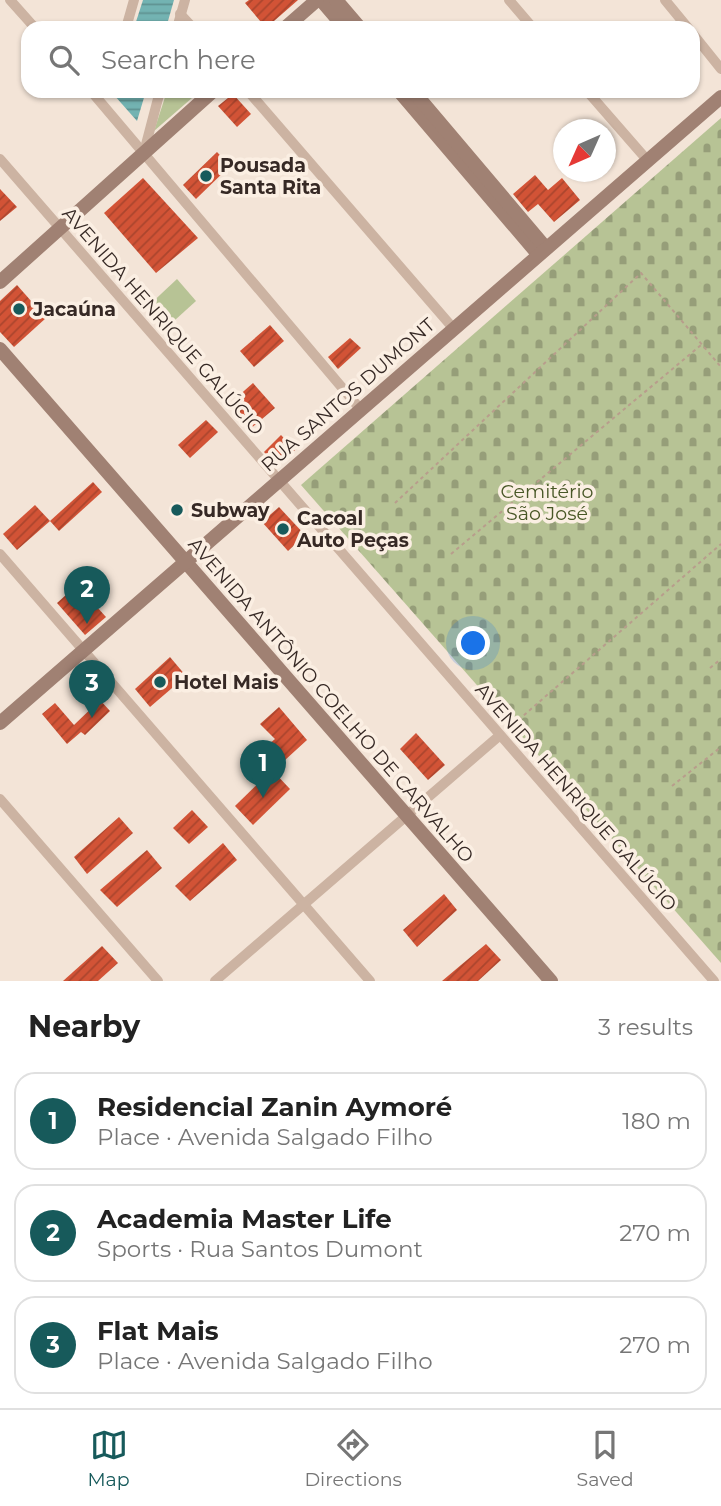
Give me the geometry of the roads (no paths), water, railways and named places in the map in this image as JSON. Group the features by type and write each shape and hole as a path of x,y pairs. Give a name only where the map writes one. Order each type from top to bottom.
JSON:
{"street":[{"path":"10,0 29,21"},
{"path":"128,21 134,0"},
{"path":"178,21 185,0"},
{"path":"294,21 319,0 338,21"},
{"path":"336,0 353,21"},
{"path":"509,0 527,21"},
{"path":"665,0 682,21"},
{"path":"180,13 187,21"},
{"path":"700,43 721,69"},
{"name":"RUA SANTOS DUMONT","path":"0,723 721,97"},
{"path":"97,98 361,410"},
{"path":"103,105 105,98"},
{"path":"144,152 158,98"},
{"path":"0,282 205,98"},
{"path":"254,98 453,328"},
{"path":"405,98 542,251"},
{"path":"419,98 542,251"},
{"path":"593,98 648,161"},
{"name":"AVENIDA HENRIQUE GALÚCIO","path":"0,159 714,981"},
{"name":"AVENIDA ANTÔNIO COELHO DE CARVALHO","path":"0,349 551,981"},
{"path":"0,554 370,981"},
{"path":"215,981 499,736"},
{"path":"0,799 158,981"}],"water":[{"path":"143,0 174,0 168,21 136,21"},
{"path":"117,98 144,98 137,121"}],"place":[{"name":"Pousada Santa Rita","path":"206,176"},
{"name":"Jacaúna","path":"19,309"},
{"name":"Subway","path":"177,510"},
{"name":"Cacoal Auto Peças","path":"283,529"},
{"name":"Academia Master Life","path":"87,624"},
{"name":"Hotel Mais","path":"160,682"},
{"name":"Flat Mais","path":"92,718"},
{"name":"Residencial Zanin Aymoré","path":"263,798"}],"park label":[{"name":"Cemitério São José","path":"547,502"}]}
